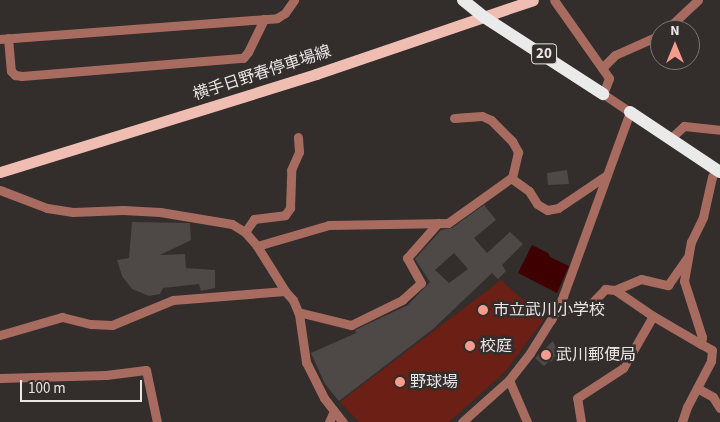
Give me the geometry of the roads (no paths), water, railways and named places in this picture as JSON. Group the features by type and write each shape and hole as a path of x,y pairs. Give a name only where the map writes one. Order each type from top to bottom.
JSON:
{"highway":[{"name":"20","path":"463,0 484,17 603,94"},
{"path":"630,112 718,170"}],"main road":[{"name":"横手日野春停車場線","path":"0,172 316,74 533,0"}],"street":[{"path":"264,19 248,52 243,58 88,71 15,75 11,70 4,39 264,19 277,18 285,13 294,0"},
{"path":"462,422 508,380 530,353 557,308 630,112 603,94 609,78 554,0"},
{"path":"677,20 698,0"},
{"path":"602,68 615,55 650,39"},
{"path":"454,118 482,116 491,120 507,135 518,152 512,177"},
{"path":"670,138 684,126 720,130"},
{"path":"245,232 254,219 284,215 290,208 291,170 300,152 298,137"},
{"path":"701,344 702,337 684,281 691,242 703,217 712,177 718,170"},
{"path":"257,246 329,225 448,223 511,178 529,191 537,204 547,210 558,208 608,175"},
{"path":"0,190 47,208 74,212 123,210 160,212 232,224 245,232 257,246 285,291 293,300 298,312 306,362 324,398 343,422"},
{"path":"298,312 351,325 402,300 421,283 407,258 438,223"},
{"path":"615,290 641,279 668,285 688,257"},
{"path":"557,308 586,309 606,289 615,290 653,316 701,344 716,349 682,422"},
{"path":"0,335 62,317 91,324 112,325 173,300 285,291"},
{"path":"581,422 577,398 623,368 653,316"},
{"path":"0,378 106,375 146,370 158,422"},
{"path":"508,380 527,422"},
{"path":"697,388 713,397 720,408"},
{"path":"329,422 334,411"}],"place":[{"name":"市立武川小学校","path":"483,310"},
{"name":"校庭","path":"470,346"},
{"name":"武川郵便局","path":"546,355"},
{"name":"野球場","path":"400,382"}]}
